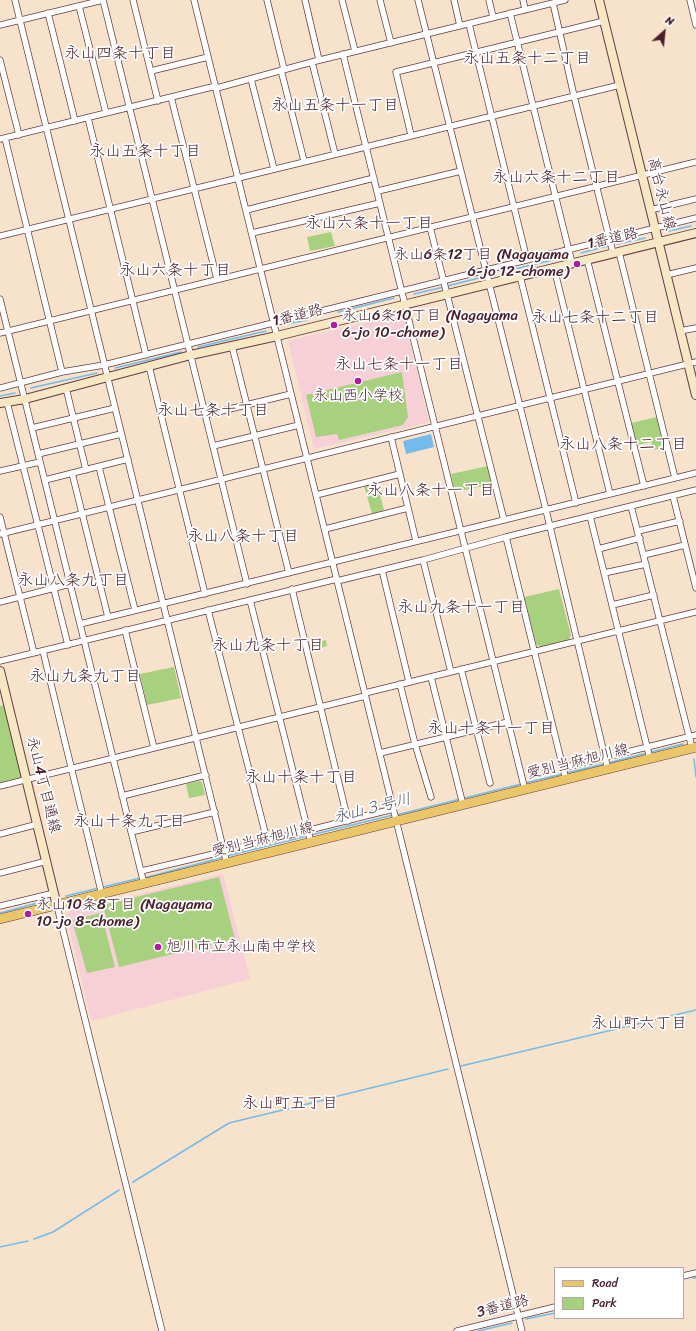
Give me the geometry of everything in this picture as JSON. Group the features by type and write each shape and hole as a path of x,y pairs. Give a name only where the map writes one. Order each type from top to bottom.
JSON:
{"main road":[{"name":"愛別当麻旭川線","path":"0,920 57,906 101,890 142,878 309,836 396,822 462,801 524,786 607,763 648,753 694,748"}],"street":[{"path":"15,0 225,857"},
{"path":"0,25 103,0 247,584"},
{"path":"133,0 158,101"},
{"path":"194,0 522,1331"},
{"path":"267,0 304,161"},
{"path":"305,0 319,60"},
{"path":"342,0 355,51"},
{"path":"380,0 390,43"},
{"path":"418,0 485,271 490,284 520,405 607,763"},
{"path":"454,0 460,26"},
{"path":"489,0 493,17"},
{"path":"523,0 525,10"},
{"path":"62,372 27,230 2,139 171,97 251,79 319,60 565,0"},
{"name":"高台永山線","path":"599,0 680,331 692,363 696,395"},
{"path":"690,0 696,26"},
{"path":"555,2 559,32 596,186 610,240 616,253 650,374 675,478"},
{"path":"79,6 106,113"},
{"path":"510,13 572,263"},
{"path":"48,14 75,121"},
{"path":"411,135 396,72 604,21"},
{"path":"469,24 527,260"},
{"path":"343,54 524,786"},
{"path":"151,71 208,57"},
{"path":"0,60 18,135"},
{"path":"312,62 335,154"},
{"path":"251,79 274,169"},
{"path":"0,236 620,85"},
{"path":"171,97 217,280"},
{"path":"88,118 146,355"},
{"path":"0,333 696,162"},
{"path":"378,191 461,171"},
{"path":"246,210 374,178"},
{"path":"650,210 696,199"},
{"path":"252,233 380,203"},
{"path":"0,388 62,372 104,365 146,355 402,292 445,287 485,271 696,218"},
{"path":"430,227 479,416 504,520"},
{"name":"1番道路","path":"3,402 25,399 191,355 277,336 405,304 445,287 490,284 696,233"},
{"path":"587,259 644,486"},
{"path":"507,265 510,278"},
{"path":"554,268 610,494"},
{"path":"666,275 696,268"},
{"path":"520,276 576,503"},
{"path":"0,299 142,878 225,857 266,840 309,836 348,820 393,809"},
{"path":"680,331 696,328"},
{"path":"232,346 289,573"},
{"path":"2,533 692,363"},
{"path":"149,366 205,594"},
{"path":"66,388 86,470"},
{"path":"205,415 291,394"},
{"path":"3,402 24,466 68,644"},
{"path":"32,428 115,408"},
{"path":"213,446 299,425"},
{"path":"38,454 121,434"},
{"path":"391,438 416,541"},
{"path":"45,480 128,459"},
{"path":"0,471 40,462"},
{"path":"99,467 136,610"},
{"path":"72,473 108,617"},
{"path":"80,624 696,473"},
{"path":"316,495 400,474"},
{"path":"0,661 292,589 423,560 506,537 696,490"},
{"path":"674,496 696,588"},
{"path":"631,506 689,737 694,748"},
{"path":"325,529 408,508"},
{"path":"590,516 648,753 696,735"},
{"path":"0,517 2,533 34,653"},
{"path":"638,531 680,521"},
{"path":"506,537 565,774"},
{"path":"598,549 640,538"},
{"path":"644,555 685,545"},
{"path":"423,560 452,672"},
{"path":"604,573 646,564"},
{"path":"382,570 409,682"},
{"path":"0,602 70,584"},
{"path":"292,589 348,820"},
{"path":"612,605 654,594"},
{"path":"250,600 309,836"},
{"path":"208,610 266,840"},
{"path":"0,786 321,707 400,684 696,612"},
{"path":"125,630 154,748"},
{"path":"43,651 101,890"},
{"path":"461,669 490,783"},
{"name":"永山4丁目通線","path":"0,671 57,906"},
{"path":"430,677 462,801"},
{"path":"400,684 415,744 431,797"},
{"path":"380,752 508,722"},
{"path":"122,796 206,775"},
{"path":"131,832 215,812"},
{"path":"0,834 38,824"},
{"path":"0,873 47,861"},
{"path":"0,906 54,893"},
{"path":"57,906 162,1331"},
{"path":"684,1276 696,1273"},
{"name":"3番道路","path":"457,1331 554,1307"}],"shaded area":[{"name":"永山西小学校","path":"403,314 429,422 314,449 288,341"},
{"name":"旭川市立永山南中学校","path":"223,874 250,979 91,1021 66,914 69,911"}],"green space":[{"path":"331,232 335,246 310,251 307,237"},
{"path":"402,372 408,417 403,425 339,440 337,434 316,437 306,395"},
{"path":"657,417 665,447 654,450 651,442 637,445 631,423"},
{"path":"488,466 492,484 455,492 451,474"},
{"path":"377,483 384,510 372,514 364,486"},
{"path":"559,589 571,635 569,640 540,647 536,644 524,597"},
{"path":"326,640 327,646 310,651 308,644"},
{"path":"174,667 181,698 147,705 140,674"},
{"path":"8,704 27,779 0,786 0,706"},
{"path":"199,781 202,782 205,795 189,798 186,784"},
{"path":"219,877 235,939 119,967 103,905"},
{"path":"101,913 115,967 87,973 72,920"}],"water":[{"path":"431,434 434,447 406,454 403,441"}],"waterway":[{"path":"669,231 691,226"},
{"path":"617,244 645,238"},
{"path":"581,253 608,246"},
{"path":"515,269 561,258"},
{"path":"447,286 479,278"},
{"path":"414,294 444,287"},
{"path":"338,312 394,298"},
{"path":"287,324 307,320"},
{"path":"198,347 266,331"},
{"path":"115,368 181,352"},
{"path":"31,388 97,373"},
{"path":"0,396 15,393"},
{"name":"永山３号川","path":"651,752 683,744"},
{"name":"永山３号川","path":"608,763 647,753"},
{"path":"694,759 696,777"},
{"name":"永山３号川","path":"525,783 604,764"},
{"name":"永山３号川","path":"396,815 521,784"},
{"name":"永山３号川","path":"311,835 393,815"},
{"name":"永山３号川","path":"227,856 307,836"},
{"name":"永山３号川","path":"144,878 224,857"},
{"name":"永山３号川","path":"66,896 140,878"},
{"name":"永山３号川","path":"0,913 45,901"},
{"path":"461,1066 696,1010"},
{"path":"334,1097 448,1069"},
{"path":"133,1182 229,1123 328,1099"},
{"path":"34,1239 53,1232 119,1190"},
{"path":"0,1247 28,1241"},
{"path":"526,1319 554,1313"},
{"path":"478,1331 512,1323"}],"place":[{"name":"永山6条12丁目 (Nagayama 6-jo 12-chome)","path":"577,264"},
{"name":"永山6条10丁目 (Nagayama 6-jo 10-chome)","path":"334,325"},
{"name":"永山西小学校","path":"358,381"},
{"name":"永山10条8丁目 (Nagayama 10-jo 8-chome)","path":"28,914"},
{"name":"旭川市立永山南中学校","path":"158,947"}],"district":[{"name":"永山四条十丁目","path":"120,54"},
{"name":"永山五条十二丁目","path":"527,59"},
{"name":"永山五条十一丁目","path":"335,106"},
{"name":"永山五条十丁目","path":"145,152"},
{"name":"永山六条十二丁目","path":"556,178"},
{"name":"永山六条十一丁目","path":"369,224"},
{"name":"永山六条十丁目","path":"175,271"},
{"name":"永山七条十二丁目","path":"595,318"},
{"name":"永山七条十一丁目","path":"399,365"},
{"name":"永山七条十丁目","path":"213,411"},
{"name":"永山八条十二丁目","path":"623,445"},
{"name":"永山八条十一丁目","path":"431,491"},
{"name":"永山八条十丁目","path":"243,537"},
{"name":"永山八条九丁目","path":"73,581"},
{"name":"永山九条十一丁目","path":"461,608"},
{"name":"永山九条十丁目","path":"268,646"},
{"name":"永山九条九丁目","path":"85,677"},
{"name":"永山十条十一丁目","path":"491,729"},
{"name":"永山十条十丁目","path":"301,778"},
{"name":"永山十条九丁目","path":"129,822"},
{"name":"永山町六丁目","path":"639,1024"},
{"name":"永山町五丁目","path":"290,1104"}]}
